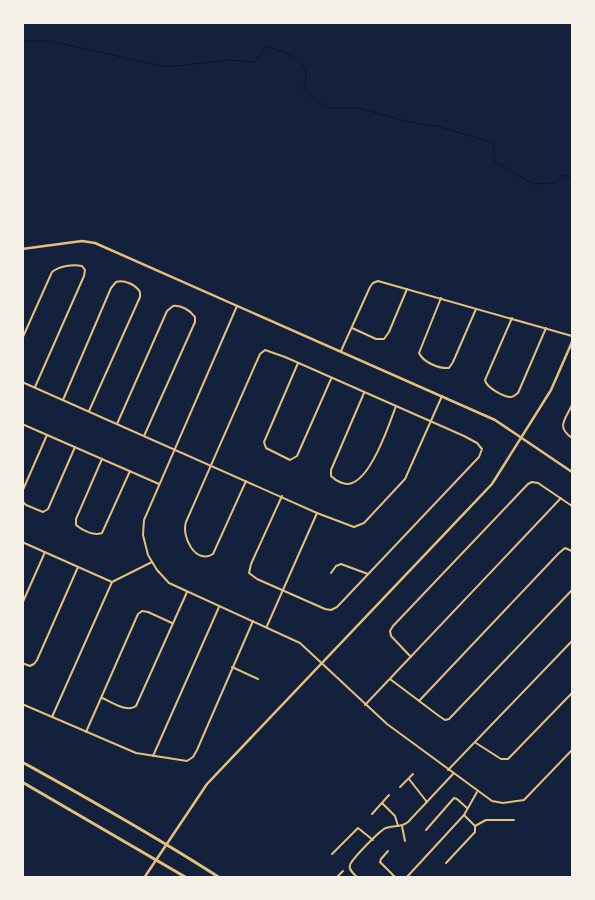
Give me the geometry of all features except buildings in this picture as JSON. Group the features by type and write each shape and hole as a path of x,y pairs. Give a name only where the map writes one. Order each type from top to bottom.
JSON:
{"main road":[{"path":"22,762 99,803 167,843 220,878"},
{"path":"22,782 186,878"}],"street":[{"path":"22,249 92,242 495,420 572,472"},
{"path":"22,339 52,272 60,268 82,266 85,270 84,276 34,387"},
{"path":"63,400 111,288 116,282 123,281 137,287 140,292 140,298 89,411"},
{"path":"341,352 373,283 380,282 572,336"},
{"path":"352,327 378,340 384,338 389,332 407,289"},
{"path":"441,298 420,353 425,360 441,367 449,368 453,362 476,309"},
{"path":"117,424 167,311 173,306 180,306 192,313 195,317 195,322 144,436"},
{"path":"237,306 159,484 143,527 146,547 152,562 160,574 169,583 187,592 266,626 300,643 387,724 477,792 496,803 524,800 572,750"},
{"path":"512,318 485,380 485,384 489,388 508,397 513,397 518,393 546,328"},
{"path":"144,878 207,784 488,489 553,387 572,342"},
{"path":"246,481 215,551 208,556 196,552 189,545 184,527 261,352 265,350 396,406 482,447 482,452 337,607 331,610 253,577 249,571 282,496"},
{"path":"298,363 264,442 266,448 290,460 297,456 332,378"},
{"path":"22,382 351,527 362,525 405,479 442,396"},
{"path":"364,393 331,470 331,476 340,482 348,484 355,482 371,464 396,406"},
{"path":"572,406 564,421 563,428 564,432 572,438"},
{"path":"22,424 159,484"},
{"path":"22,492 47,435"},
{"path":"22,501 26,505 43,512 48,509 75,447"},
{"path":"102,458 76,519 76,525 80,528 96,534 102,533 130,471"},
{"path":"411,657 392,639 391,629 528,484 532,482 538,483 572,506"},
{"path":"365,705 561,498"},
{"path":"266,626 317,513"},
{"path":"22,542 112,582"},
{"path":"419,701 559,552 565,548 572,551"},
{"path":"22,604 44,552"},
{"path":"51,716 112,582 152,562"},
{"path":"331,573 336,566 341,564 368,574"},
{"path":"22,663 30,666 36,663 78,567"},
{"path":"390,679 443,719 449,719 572,590"},
{"path":"101,698 127,709 134,708 187,592"},
{"path":"153,756 219,606"},
{"path":"86,732 138,614 144,611 172,623"},
{"path":"22,704 136,753 184,761 193,757 252,620"},
{"path":"448,770 572,641"},
{"path":"232,667 258,679"},
{"path":"476,742 501,759 508,759 572,693"},
{"path":"400,787 412,774"},
{"path":"358,878 351,870 350,865 384,828 402,826 408,822 453,774"},
{"path":"409,779 427,802"},
{"path":"406,878 464,815 477,792"},
{"path":"372,814 389,795"},
{"path":"426,830 454,798 467,808"},
{"path":"382,803 395,816 398,826"},
{"path":"464,815 475,826"},
{"path":"475,826 486,820 514,820"},
{"path":"402,826 405,841"},
{"path":"446,863 474,834 475,826"},
{"path":"332,854 358,828 373,840"},
{"path":"388,851 380,862 396,878"},
{"path":"336,878 344,871"}],"waterway":[{"path":"22,41 50,41 166,67 229,60 254,62 267,46 298,60 305,70 306,79 303,89 316,101 330,108 359,108 409,122 441,127 493,143 495,162 533,184 554,183 564,175 572,177"}]}
